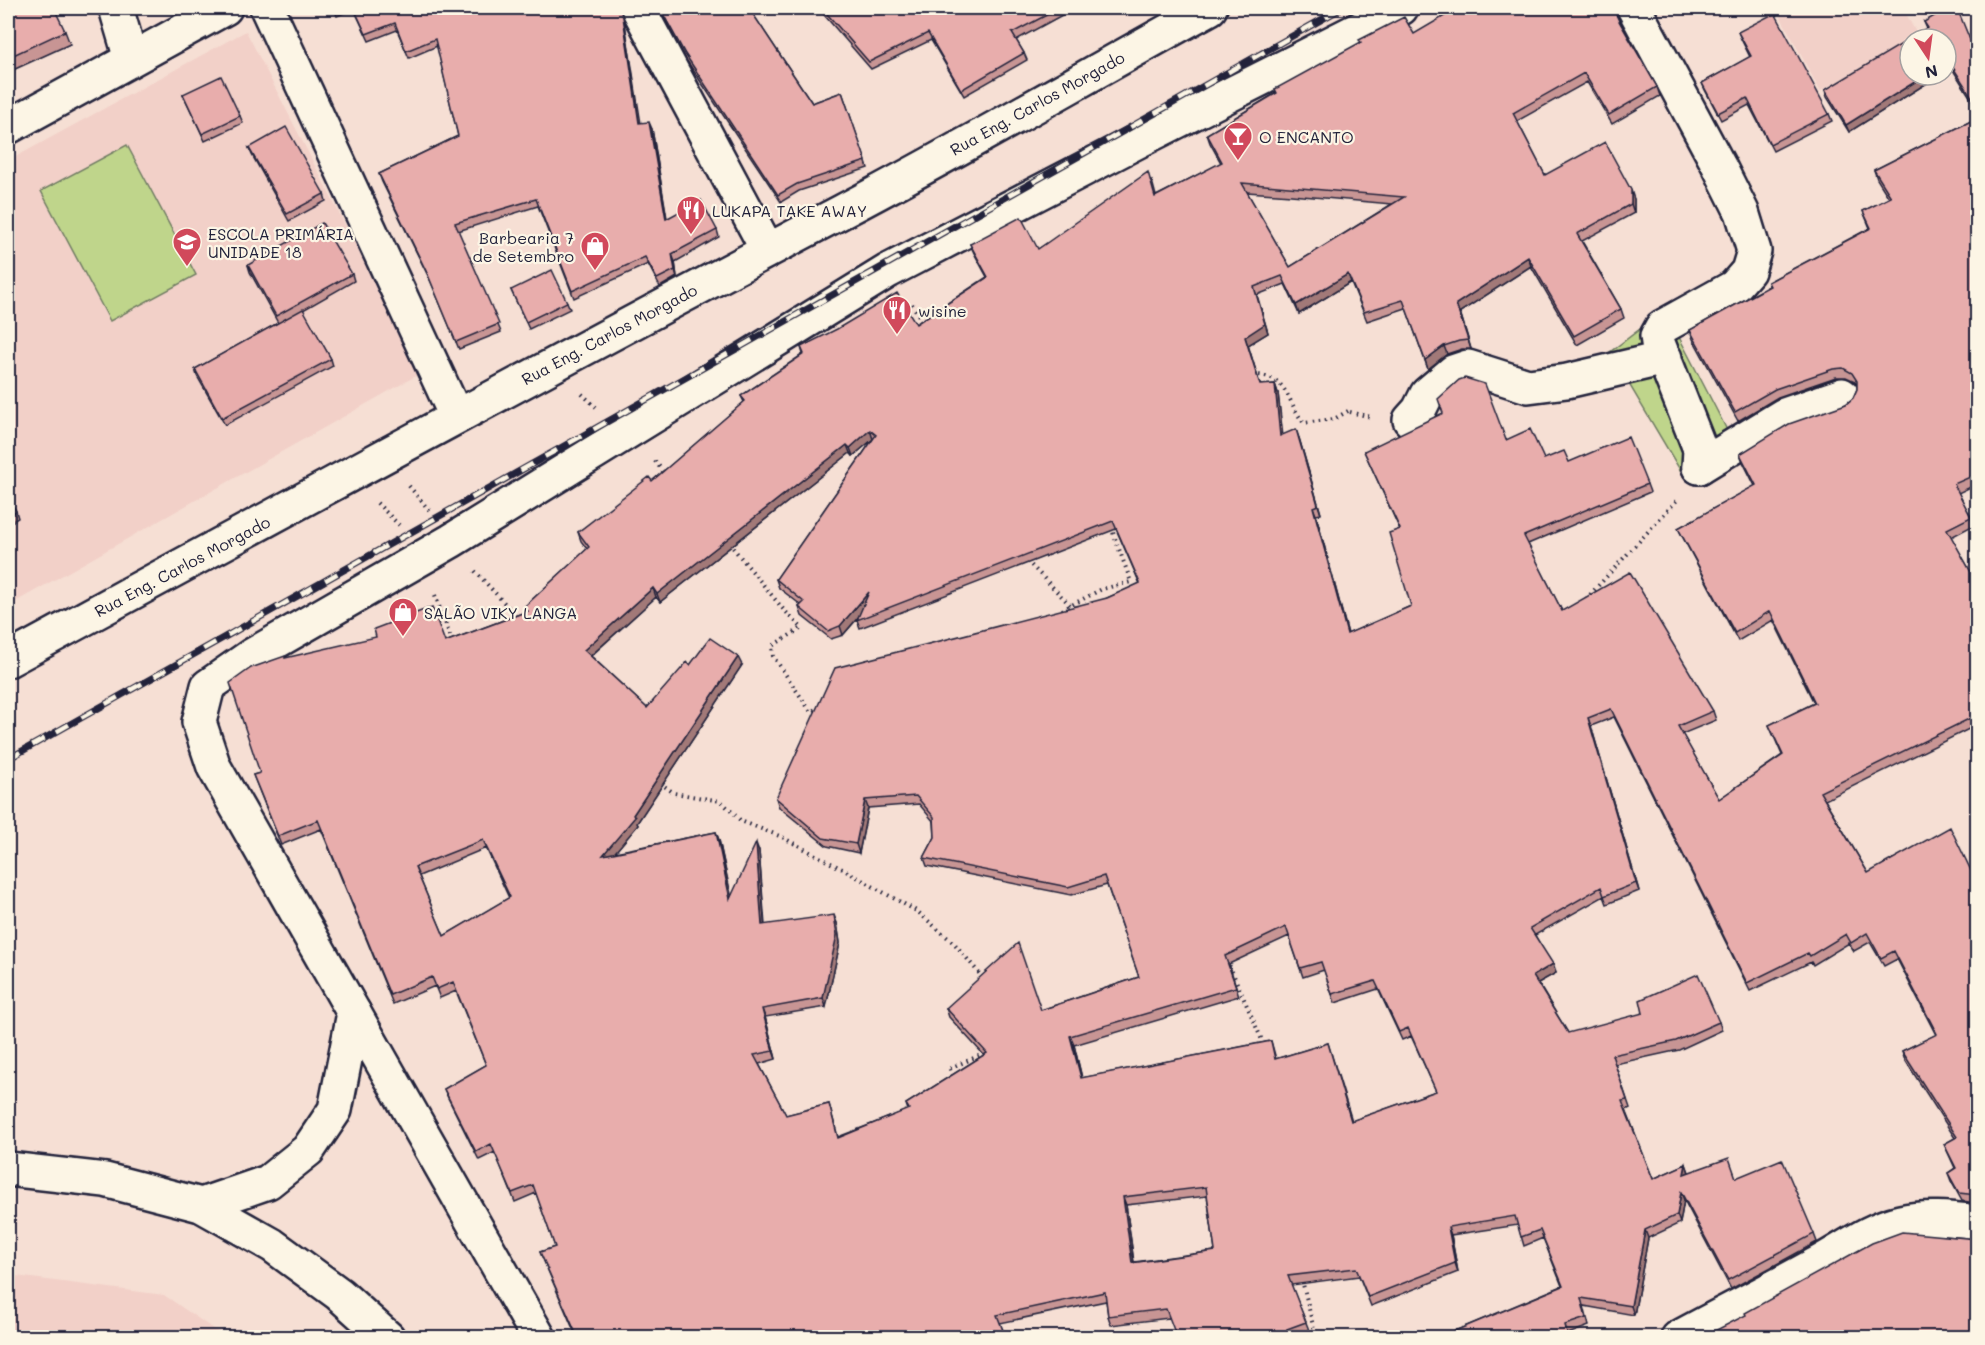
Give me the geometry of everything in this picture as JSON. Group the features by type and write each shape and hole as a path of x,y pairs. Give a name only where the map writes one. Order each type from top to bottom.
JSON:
{"street":[{"path":"116,8 131,59"},
{"path":"8,127 225,8"},
{"path":"267,8 456,416"},
{"path":"638,8 767,249"},
{"name":"Rua Eng. Carlos Morgado","path":"8,660 547,367 844,210 1210,8"},
{"path":"539,1338 214,767 199,722 208,686 250,656 451,541 888,271 1401,8"},
{"path":"1634,8 1742,212 1754,251 1748,271 1734,287 1662,327 1657,336 1700,449 1699,467"},
{"path":"1410,420 1428,394 1453,372 1468,368 1528,386 1567,381 1665,358"},
{"path":"1699,467 1784,415 1842,395"},
{"path":"201,1205 268,1182 308,1150 335,1110 354,1013"},
{"path":"8,1169 105,1180 201,1205 272,1245 339,1294 388,1338"},
{"path":"1678,1338 1814,1266 1874,1230 1921,1218 1977,1222"}],"path":[{"path":"888,271 900,282 925,327"},
{"path":"547,367 626,433 653,459 670,480"},
{"path":"1246,376 1256,374 1274,379 1286,389 1295,412 1304,423 1334,419 1348,411"},
{"path":"383,456 484,582 524,624"},
{"path":"1582,603 1683,494 1699,467"},
{"path":"351,474 407,534 421,558 455,649"},
{"path":"1054,614 1102,589 1131,582 1110,526 1111,520"},
{"path":"722,536 783,609 802,628 772,646 773,656 811,712 828,700"},
{"path":"1021,555 1077,613"},
{"path":"655,778 674,793 721,801 741,821 782,837 918,912 955,944 988,986"},
{"path":"1227,959 1268,1052"},
{"path":"955,1086 950,1069 989,1052"},
{"path":"1302,1278 1316,1338"}],"shaded area":[{"path":"1776,8 1903,8 1913,27 1898,27 1898,49 1820,91"},
{"name":"ESCOLA PRIMÁRIA UNIDADE 18","path":"246,31 421,373 8,606 8,161"},
{"path":"8,1275 164,1295 225,1337 8,1337"}],"green space":[{"path":"127,145 196,275 110,321 41,191"},
{"path":"1665,310 1729,434 1680,470 1610,352"}],"building":[{"path":"8,8 54,8 65,31 9,57 8,60"},
{"path":"354,8 619,8 623,17 639,123 649,122 666,219 701,200 717,230 672,254 675,270 657,279 645,257 572,291 536,199 455,223 499,324 456,342 428,275 379,174 458,136 435,39 406,51 395,23 366,34"},
{"path":"660,8 749,8 812,103 842,92 866,161 797,184 778,195 685,54"},
{"path":"822,8 1060,8 1012,33 1024,53 961,90 928,33 869,62"},
{"path":"1458,8 1613,8 1657,87 1609,115 1584,73 1513,113 1545,175 1605,142 1631,190 1631,204 1577,234 1621,309 1574,336 1528,257 1456,304 1468,340 1444,346 1425,360 1403,300 1364,312 1348,274 1296,305 1282,276 1254,287 1265,324 1245,337 1260,385 1275,384 1280,436 1296,429 1318,505 1313,507 1347,634 1411,606 1389,533 1400,529 1364,451 1443,413 1438,399 1459,380 1465,378 1485,384 1506,440 1530,429 1544,459 1564,451 1569,462 1628,437 1647,484 1524,536 1562,611 1630,572 1713,711 1678,726 1719,799 1783,755 1769,725 1815,703 1770,611 1735,633 1678,528 1756,485 1740,454 1789,424 1846,404 1853,398 1857,389 1857,381 1852,373 1843,368 1833,369 1775,389 1735,412 1690,330 1770,286 1768,282 1871,228 1863,211 1891,197 1874,170 1977,118 1977,474 1954,484 1971,517 1947,529 1977,583 1977,715 1820,792 1868,873 1950,827 1977,883 1977,1195 1959,1193 1948,1173 1956,1168 1944,1144 1957,1137 1902,1051 1937,1034 1894,951 1881,958 1867,933 1851,943 1846,934 1810,956 1808,953 1747,983 1611,709 1588,718 1636,883 1604,896 1601,887 1530,928 1553,964 1533,976 1568,1033 1643,1013 1640,1000 1698,974 1719,1022 1676,1041 1612,1055 1627,1100 1622,1101 1653,1179 1686,1164 1684,1174 1729,1158 1736,1178 1782,1159 1814,1234 1728,1280 1681,1192 1677,1215 1645,1230 1631,1306 1581,1298 1586,1318 1565,1325 1568,1338 1438,1338 1563,1286 1540,1230 1521,1237 1515,1216 1448,1227 1455,1263 1368,1297 1356,1268 1288,1276 1306,1322 1287,1329 1291,1338 1177,1338 1166,1309 1108,1316 1105,1292 997,1315 1006,1338 824,1338 822,1335 818,1338 578,1338 540,1252 555,1247 533,1185 512,1193 491,1144 476,1152 444,1089 486,1065 453,982 437,989 432,977 390,995 318,820 278,836 253,775 260,773 230,683 251,668 285,656 285,658 376,637 374,629 432,607 445,642 528,611 524,607 589,547 578,532 649,477 652,481 745,401 741,396 804,354 801,347 837,329 897,293 916,324 988,277 970,244 1021,217 1038,249 1148,172 1155,197 1222,162 1207,134 1277,93 1275,89 1361,42 1359,40 1404,17 1414,34","holes":["1242,183 1404,197 1290,267","870,430 876,435 776,579 804,602 799,607 828,631 840,626 869,592 857,620 1113,521 1140,583 1107,598 835,668 776,798 823,838 856,844 865,800 916,796 934,817 935,837 924,858 1068,887 1104,876 1139,977 1041,1010 1018,943 946,1008 987,1053 906,1104 909,1109 838,1138 829,1104 786,1115 754,1055 773,1051 762,1009 823,998 837,935 834,915 762,925 756,843 730,899 716,832 603,855 635,817 633,815 738,657 710,638 690,665 687,662 647,708 584,650 653,588 657,594 847,445 850,448","483,840 510,897 444,936 415,867","1286,927 1300,968 1321,962 1332,994 1375,981 1399,1032 1408,1028 1436,1091 1351,1121 1328,1043 1275,1059 1271,1041 1081,1078 1070,1036 1236,987 1225,956","1206,1187 1215,1251 1132,1263 1123,1197"]},
{"path":"1948,8 1957,8 1977,57 1977,105 1958,75 1958,27 1927,27 1924,22"},
{"path":"1775,13 1829,114 1770,144 1747,98 1718,113 1702,83 1751,56 1738,32"},
{"path":"1898,46 1898,87 1907,87 1846,125 1825,90"},
{"path":"221,76 240,116 202,134 183,94"},
{"path":"286,127 324,194 287,214 249,148"},
{"path":"322,223 352,274 276,316 248,265"},
{"path":"552,270 567,302 526,322 511,290"},
{"path":"303,309 331,359 222,418 195,369"},
{"path":"8,497 16,511 8,516"},
{"path":"1902,1232 1977,1239 1977,1338 1701,1338 1872,1243"}],"railway":[{"path":"8,759 1342,8"}],"place":[{"name":"O ENCANTO","path":"1238,162"},
{"name":"LUKAPA TAKE AWAY","path":"691,236"},
{"name":"ESCOLA PRIMÁRIA UNIDADE 18","path":"187,268"},
{"name":"Barbearia 7 de Setembro","path":"595,272"},
{"name":"wisine","path":"897,336"},
{"name":"SALÃO VIKY LANGA","path":"403,638"}]}
